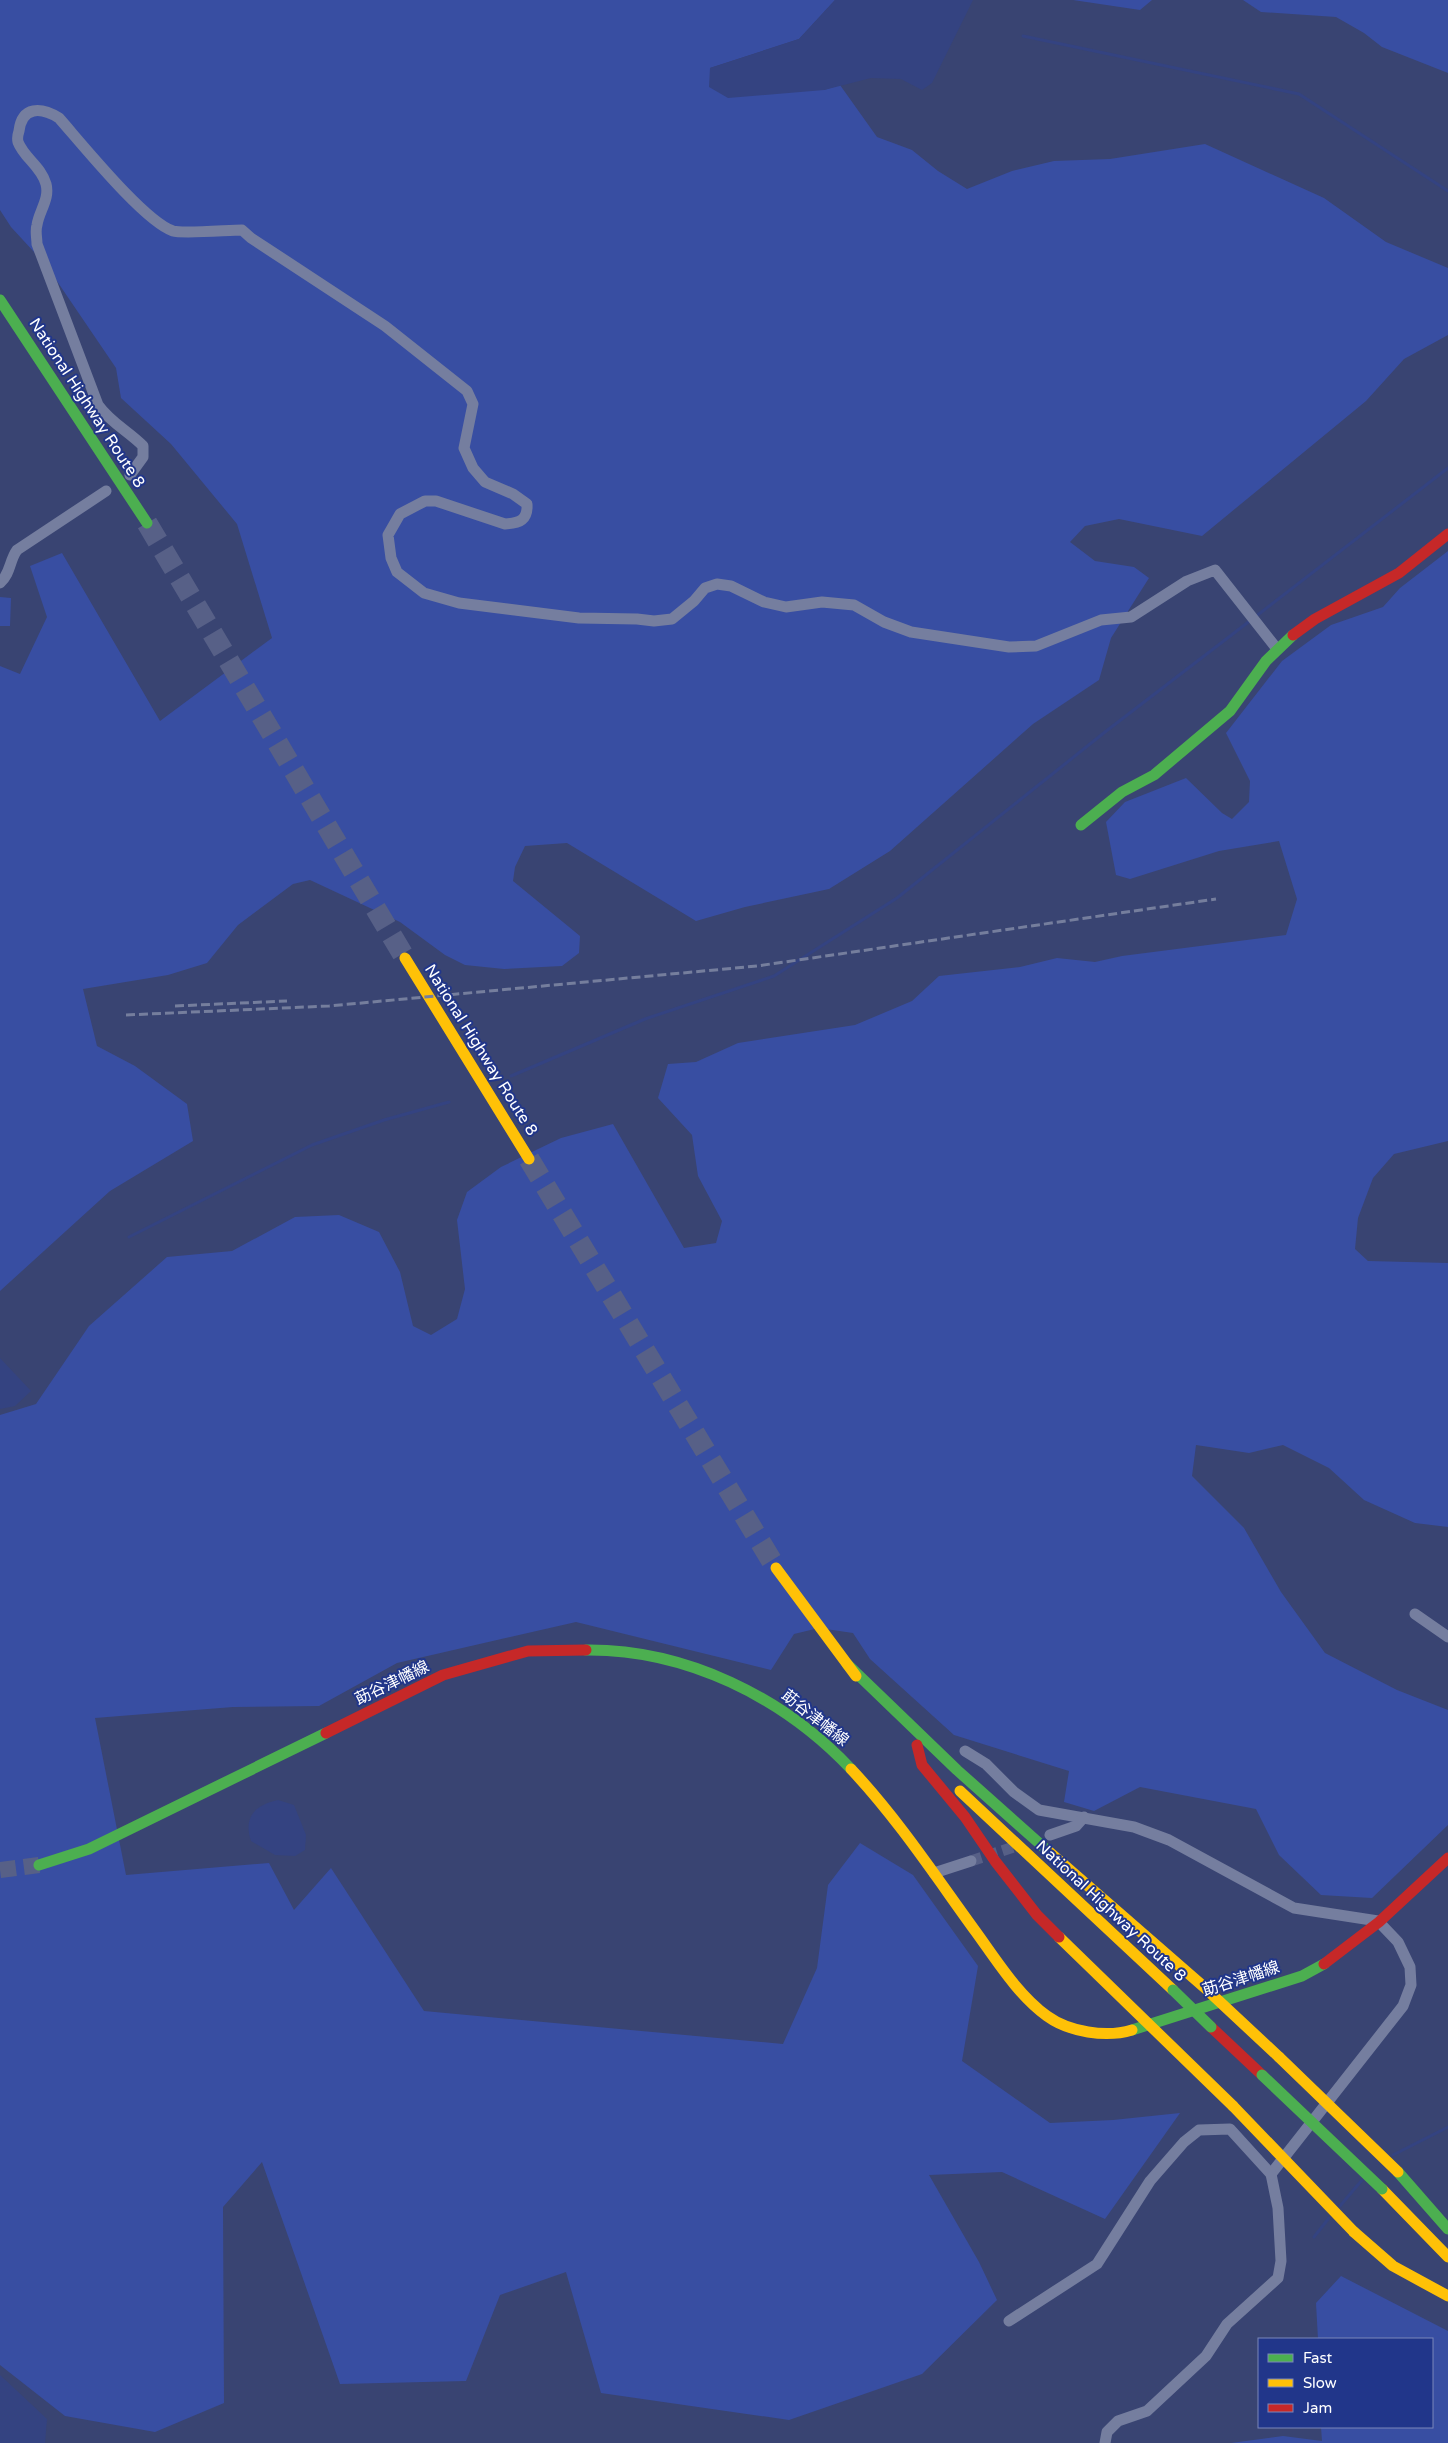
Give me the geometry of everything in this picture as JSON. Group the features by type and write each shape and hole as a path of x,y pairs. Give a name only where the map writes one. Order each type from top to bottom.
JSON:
{"main road":[{"name":"National Highway Route 8","path":"0,300 147,523"},
{"path":"1080,825 1122,792 1154,775 1230,711 1276,649 1315,619 1375,588 1399,573 1448,534"},
{"name":"National Highway Route 8","path":"405,958 529,1159"},
{"name":"National Highway Route 8","path":"776,1568 847,1664 917,1745 984,1815 1382,2189 1448,2257"},
{"name":"莇谷津幡線","path":"39,1865 89,1849 130,1830 443,1675 528,1651 614,1650 682,1663 736,1685 784,1711 832,1749 878,1798 1008,1977 1030,2001 1051,2019 1080,2032 1105,2034 1128,2031 1302,1976 1343,1953 1448,1858"},
{"path":"847,1664 972,1784 1222,2002 1398,2172 1448,2229"},
{"path":"917,1745 922,1764 965,1817 995,1861 1037,1915 1233,2106 1354,2232 1394,2266 1448,2296"}],"street":[{"path":"130,475 143,456 142,446 130,433 107,417 98,405 36,244 37,225 46,198 46,185 40,169 24,151 18,140 20,121 26,114 39,110 59,118 123,189 151,216 174,231 242,230 251,238 385,326 467,391 473,404 464,448 474,468 485,482 513,494 527,504 527,512 525,518 518,523 505,524 436,501 425,501 400,514 388,535 391,558 397,572 424,593 459,603 579,618 654,621 672,619 694,601 705,588 717,584 731,586 764,602 786,607 822,602 854,605 884,622 911,632 1009,647 1036,646 1101,620 1131,617 1187,581 1215,570 1276,649"},
{"path":"0,583 10,571 10,559 17,550 106,491"},
{"path":"1415,1614 1448,1637"},
{"path":"965,1752 986,1764 1014,1792 1039,1810 1084,1816 1134,1827 1169,1840 1294,1908 1378,1921 1398,1942 1410,1966 1411,1985 1403,2006 1271,2174"},
{"path":"1050,1835 1076,1826 1084,1816"},
{"path":"934,1873 971,1862"},
{"path":"1009,2321 1097,2264 1150,2181 1184,2142 1198,2130 1230,2129 1271,2174 1278,2208 1281,2261 1278,2278 1227,2324 1206,2356 1147,2411 1118,2421 1108,2432 1105,2443"}],"shaded area":[{"path":"0,0 835,0 799,39 710,68 824,90 840,85 877,137 912,150 938,171 967,189 1012,171 1054,161 1110,159 1205,144 1324,198 1386,242 1448,268 1448,335 1404,359 1366,401 1202,536 1119,519 1085,526 1070,542 1095,561 1134,567 1149,578 1111,638 1099,680 1033,724 890,851 829,889 745,907 696,921 567,843 525,846 515,867 513,881 580,936 579,953 562,966 504,969 465,965 445,955 400,922 310,880 293,884 238,925 207,963 168,975 83,989 97,1046 135,1066 187,1104 193,1141 110,1191 0,1291 0,666 20,674 47,617 30,566 62,553 160,721 272,638 237,524 171,444 121,398 116,368 46,265 11,227 0,210"},
{"path":"835,0 973,0 932,83 922,90 901,79 871,78 824,90 728,98 709,87 710,68 799,39"},
{"path":"1073,0 1152,0 1140,10"},
{"path":"1243,0 1448,0 1448,73 1382,47 1364,33 1336,17 1261,12"},
{"path":"1448,551 1448,1141 1394,1154 1373,1178 1358,1218 1355,1249 1368,1261 1448,1263 1448,1527 1415,1523 1364,1500 1329,1468 1283,1445 1249,1453 1196,1445 1192,1476 1244,1528 1281,1592 1325,1653 1397,1690 1448,1710 1448,1825 1372,1898 1321,1895 1279,1855 1256,1809 1140,1787 1094,1811 1064,1802 1069,1771 954,1735 870,1659 853,1633 819,1628 794,1634 771,1670 576,1622 397,1663 319,1706 233,1707 95,1718 126,1875 269,1863 294,1910 331,1868 424,2011 783,2044 817,1968 828,1885 860,1843 913,1875 978,1966 962,2061 1050,2123 1113,2120 1180,2113 1105,2219 1002,2172 929,2175 979,2262 997,2300 922,2374 789,2420 601,2393 566,2272 500,2295 466,2381 340,2384 262,2162 223,2207 224,2403 155,2432 65,2416 0,2365 0,1415 36,1404 89,1326 167,1257 232,1251 295,1217 339,1215 379,1232 400,1272 413,1326 431,1335 457,1319 465,1289 457,1220 467,1192 501,1167 561,1138 613,1124 684,1248 716,1243 722,1221 698,1176 692,1135 658,1098 668,1064 696,1062 738,1043 855,1025 912,1001 939,976 1020,967 1057,958 1095,962 1122,956 1286,935 1297,899 1279,841 1219,851 1130,879 1116,875 1106,822 1125,802 1186,778 1222,813 1232,819 1249,802 1250,781 1226,733 1282,661 1331,625 1383,607 1400,588"},
{"path":"0,597 11,598 10,626 0,626"},
{"path":"0,1358 31,1391 15,1406 0,1409"},
{"path":"278,1800 294,1805 306,1835 305,1850 295,1856 275,1855 251,1841 249,1825 253,1813 263,1805"},
{"path":"1341,2276 1448,2331 1448,2443 1231,2443 1283,2436 1322,2441 1321,2428 1433,2428 1433,2338 1318,2338 1316,2303"},
{"path":"0,2375 47,2419 45,2443 0,2443"}],"waterway":[{"path":"1023,36 1299,94 1448,191"},
{"path":"1255,617 1448,468"},
{"path":"511,1076 645,1019 774,976 897,898 1105,732 1251,620"},
{"path":"129,1237 312,1145 384,1120 449,1102"},
{"path":"1393,2155 1448,2127"},
{"path":"1340,2206 1362,2180"},
{"path":"1314,2237 1329,2218"}],"tunnel":[{"path":"147,523 405,958"},
{"path":"529,1159 776,1568"},
{"path":"971,1861 1020,1845"},
{"path":"0,1870 39,1865"}],"railway":[{"path":"126,1015 329,1006 757,966 1216,899"},
{"path":"175,1006 287,1001"}],"traffic: fast":[{"path":"0,300 147,523"},
{"path":"1081,825 1122,792 1154,775 1230,711 1266,661 1293,635"},
{"path":"586,1650 623,1652 660,1658 696,1668 730,1682 764,1699 795,1720 824,1743 851,1769"},
{"path":"847,1664 957,1770 1048,1851"},
{"path":"39,1865 89,1849 326,1733"},
{"path":"1132,2030 1302,1976 1324,1964"},
{"path":"1173,1990 1211,2027"},
{"path":"1262,2075 1382,2189"},
{"path":"1398,2172 1448,2229"}],"traffic: slow":[{"path":"405,958 529,1159"},
{"path":"776,1568 856,1676"},
{"path":"851,1769 901,1828 1009,1977 1036,2008 1056,2022 1077,2030 1099,2033 1132,2030"},
{"path":"960,1791 1173,1990"},
{"path":"1048,1851 1204,1987 1279,2057"},
{"path":"1059,1937 1233,2106"},
{"path":"1279,2057 1398,2172"},
{"path":"1233,2106 1354,2232"},
{"path":"1382,2189 1448,2257"},
{"path":"1354,2232 1393,2266 1448,2296"}],"traffic: jam":[{"path":"1293,635 1315,619 1399,573 1448,534"},
{"path":"326,1733 443,1675 528,1651 586,1650"},
{"path":"917,1745 922,1765 965,1817 995,1861 1037,1915 1059,1937"},
{"path":"1324,1964 1379,1922 1448,1858"},
{"path":"1211,2027 1262,2075"}]}
